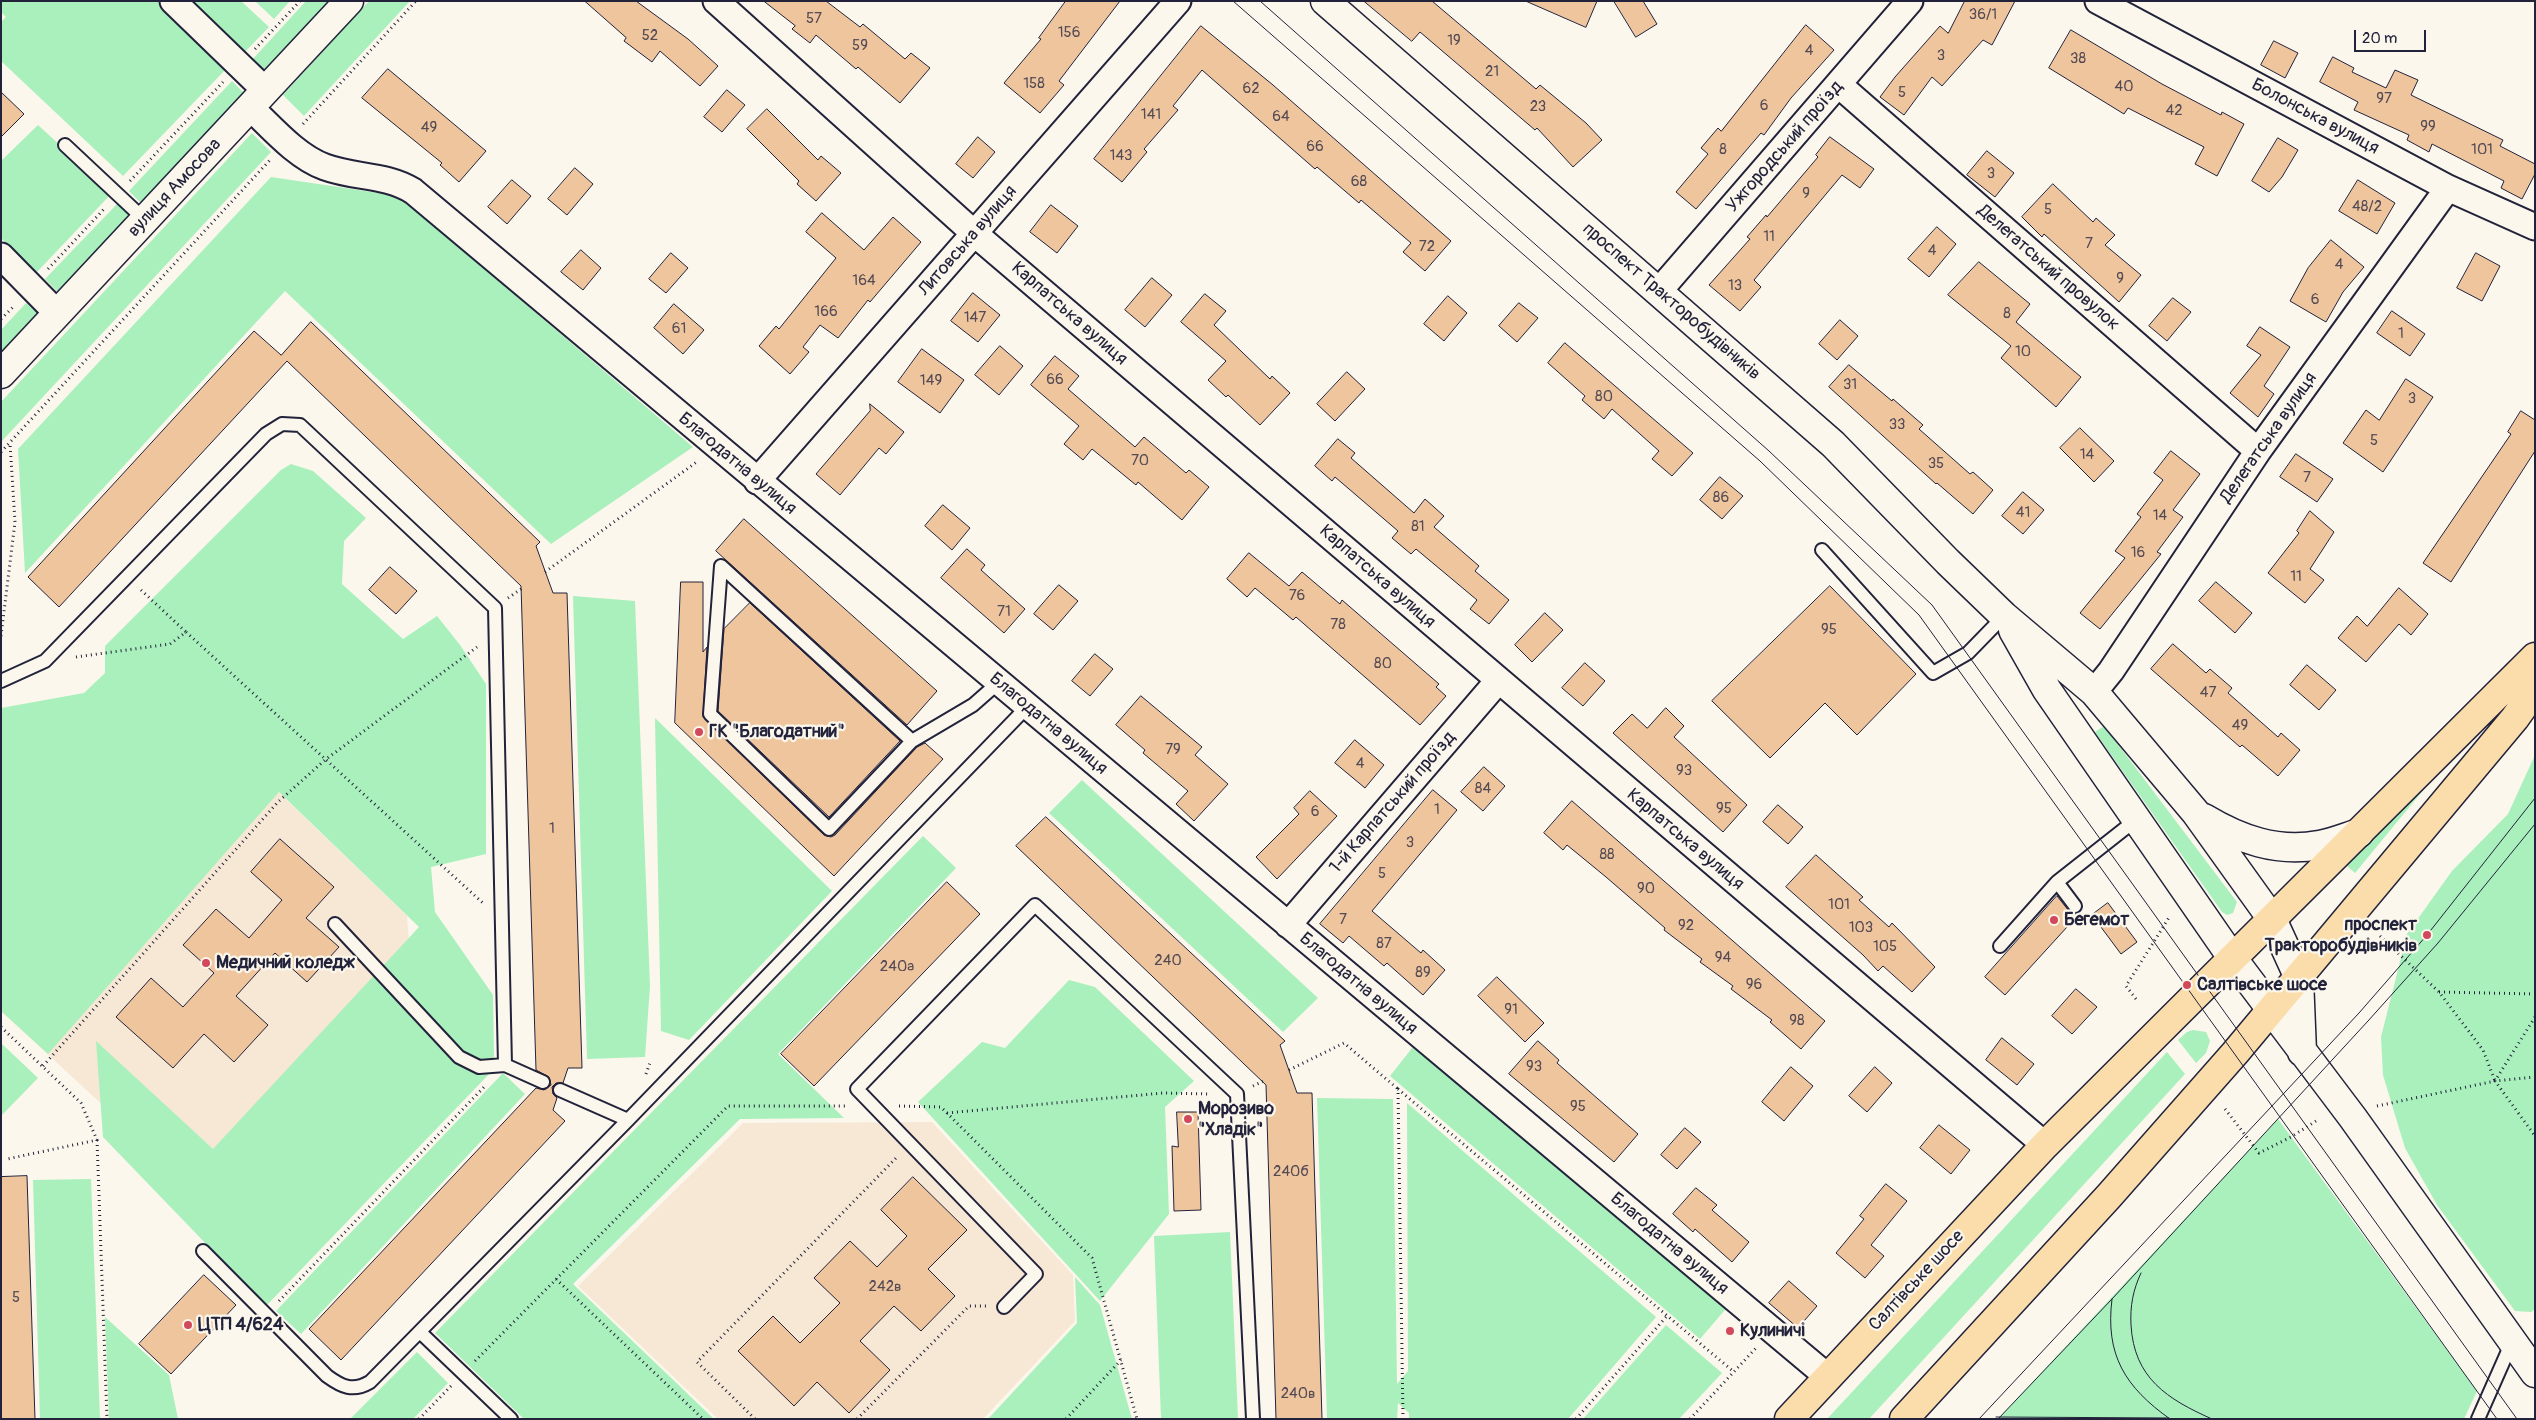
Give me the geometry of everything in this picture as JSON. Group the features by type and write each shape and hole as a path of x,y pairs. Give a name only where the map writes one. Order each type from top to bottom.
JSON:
{"main road":[{"name":"вулиця Амосова","path":"1,374 349,1"},
{"name":"проспект Тракторобудівників","path":"1325,1 1833,444 1948,562 2004,616 2094,692 2196,813 2272,919 2299,978 2302,1052"},
{"name":"проспект Тракторобудівників","path":"2004,616 2047,690 2233,958 2535,1373"},
{"name":"Салтівське шосе","path":"1789,1419 2045,1145 2535,656"},
{"path":"1904,1419 2109,1196 2272,1010 2515,718 2535,690"},
{"path":"2196,813 2233,835 2275,846 2318,845 2360,832"}],"street":[{"name":"Благодатна вулиця","path":"173,1 239,65 258,99 287,141 310,159 323,166 399,182 413,191 717,448 1828,1377"},
{"name":"Карпатська вулиця","path":"716,1 975,234 2045,1145"},
{"name":"Литовська вулиця","path":"757,480 1178,1"},
{"name":"Ужгородський проїзд","path":"1659,291 1910,1"},
{"name":"Болонська вулиця","path":"2098,1 2448,188 2535,226"},
{"name":"Делегатський провулок","path":"1839,85 2258,451"},
{"name":"Делегатська вулиця","path":"2094,692 2111,671 2258,451 2448,188"},
{"path":"1,256 57,313"},
{"name":"1-й Карпатський проїзд","path":"1288,925 1498,681"}],"lane":[{"path":"65,144 146,220"},
{"path":"1,681 45,661 266,434 282,424 300,425 495,608 505,1065"},
{"path":"1822,550 1933,674 1968,653 2004,616"},
{"path":"912,741 721,566 710,714 829,829 912,741 973,705 998,682"},
{"path":"203,1250 327,1376 341,1386 351,1388 360,1387 376,1378 1027,706"},
{"path":"2000,946 2057,882 2137,819"},
{"path":"2057,882 2075,906"},
{"path":"1004,1307 1036,1274 857,1089 1035,905 1237,1094 1253,1419"},
{"path":"335,924 457,1055 479,1067 505,1065 543,1082"},
{"path":"560,1090 628,1120"},
{"path":"421,1333 511,1419"},
{"path":"2478,1419 2512,1342"}],"path":[{"path":"1,319 300,1"},
{"path":"1,452 416,1"},
{"path":"1,636 15,522 10,443"},
{"path":"545,572 717,448"},
{"path":"127,577 324,760 502,920"},
{"path":"45,661 170,644 186,632"},
{"path":"43,1066 278,802 324,760 495,633"},
{"path":"2136,999 2126,986 2170,916"},
{"path":"2380,936 2439,992 2483,1050 2495,1081 2535,1136"},
{"path":"2439,992 2535,994"},
{"path":"2495,1081 2535,1016"},
{"path":"1,1027 81,1103 97,1140 107,1419"},
{"path":"1289,1070 1344,1043 1734,1372"},
{"path":"266,1315 505,1065"},
{"path":"2373,1102 2378,1108 2495,1081 2535,1076"},
{"path":"1398,1089 1403,1419"},
{"path":"947,1113 1163,1094 1237,1094"},
{"path":"418,1419 728,1106"},
{"path":"2225,1109 2259,1153 2291,1137 2316,1121"},
{"path":"7,1159 97,1140"},
{"path":"755,1419 697,1362 910,1144"},
{"path":"556,1280 703,1419"},
{"path":"857,1419 969,1306 1004,1307"},
{"path":"1576,1419 1667,1316"},
{"path":"1690,1419 1772,1330"},
{"path":"1066,1419 1122,1359"}],"shaded area":[{"name":"Медичний коледж","path":"179,696 407,916 415,1025 230,1223 1,1011 1,888"},
{"path":"932,1122 1073,1275 1075,1321 983,1419 718,1419 578,1286 743,1123"}],"green space":[{"path":"1,1 157,1 227,68 123,176 1,61 1,22 6,17 1,12"},
{"path":"182,1 241,1 269,27 240,57"},
{"path":"255,1 290,1 274,19"},
{"path":"306,1 332,1 265,74 251,61"},
{"path":"369,1 410,1 304,116 283,95"},
{"path":"232,81 246,95 143,205 129,191"},
{"path":"38,125 112,193 36,273 1,238 1,161"},
{"path":"252,133 271,152 1,442 1,402"},
{"path":"271,177 399,196 693,447 551,544 285,291 25,573 18,449"},
{"path":"119,202 133,215 59,293 45,279"},
{"path":"26,303 38,314 1,354 1,330"},
{"path":"291,464 313,471 366,518 344,541 342,584 403,639 437,616 460,645 486,684 486,854 431,867 435,912 493,995 494,1055 491,1072 266,1306 103,1137 96,1041 213,1149 419,927 279,792 48,1054 1,1011 1,708 84,693 105,673 105,646 281,470"},
{"path":"573,596 635,601 650,986 645,1057 587,1059"},
{"path":"655,718 832,891 689,1040 661,1031"},
{"path":"2104,726 2237,902 2233,913 2227,915 2222,912 2095,732"},
{"path":"2535,755 2535,1309 2531,1312 2515,1311 2437,1205 2405,1148 2383,1075 2381,1037 2407,934 2452,871 2508,814"},
{"path":"2416,779 2425,788 2355,873 2338,858"},
{"path":"1082,780 1318,998 1283,1032 1049,813"},
{"path":"923,836 956,868 778,1054 844,1118 740,1119 573,1284 714,1419 524,1419 435,1333"},
{"path":"1069,980 1095,987 1194,1081 1165,1107 1169,1214 1100,1301 918,1102 982,1042 1005,1048"},
{"path":"2193,1030 2206,1032 2210,1041 2206,1053 2196,1063 2178,1040 2187,1032"},
{"path":"1,1043 38,1078 1,1116"},
{"path":"1416,1043 1730,1304 1700,1339 1390,1076"},
{"path":"2167,1052 2185,1074 1869,1419 1827,1419"},
{"path":"503,1073 525,1094 301,1334 276,1311"},
{"path":"1317,1098 1393,1099 1397,1384 1408,1371 1407,1103 1656,1317 1568,1419 1409,1419 1409,1413 1398,1403 1397,1419 1327,1419"},
{"path":"2278,1119 2477,1391 2464,1419 1998,1419"},
{"path":"91,1179 100,1419 40,1419 33,1180"},
{"path":"1230,1232 1238,1419 1161,1419 1154,1236"},
{"path":"1075,1277 1100,1305 1132,1419 988,1419 1077,1323"},
{"path":"105,1317 169,1375 178,1419 109,1419"},
{"path":"1666,1325 1722,1373 1679,1419 1583,1419"},
{"path":"417,1352 448,1383 413,1419 350,1419"}],"building":[{"path":"585,1 636,1 688,39 718,66 700,86 660,51 652,62 624,41 626,38"},
{"path":"764,1 826,1 860,27 863,24 905,59 911,53 930,68 900,103 858,67 856,69 816,35 810,43 792,29 795,26"},
{"path":"1066,1 1120,1 1059,81 1064,85 1040,113 1004,83 1041,39 1039,38"},
{"path":"1364,1 1432,1 1536,89 1540,85 1586,123 1602,140 1573,167 1537,128 1535,130 1420,32 1412,41"},
{"path":"1526,1 1597,1 1586,27"},
{"path":"1614,1 1643,1 1657,24 1636,37"},
{"path":"1965,1 2015,1 1992,45 1983,40 1942,86 1932,77 1904,115 1880,97 1940,26 1948,33"},
{"path":"1806,25 1834,50 1791,98 1764,135 1761,133 1696,209 1676,192 1708,154 1701,148 1718,128 1721,131"},
{"path":"1201,26 1273,85 1451,241 1425,271 1403,252 1411,243 1361,200 1359,203 1317,167 1315,169 1202,70 1173,106 1178,110 1144,149 1147,152 1122,182 1094,159"},
{"path":"2071,30 2162,84 2221,115 2222,112 2244,124 2217,176 2195,164 2204,147 2128,108 2124,114 2049,68"},
{"path":"2274,41 2298,53 2285,78 2261,65"},
{"path":"2333,57 2354,68 2352,72 2386,88 2395,70 2418,80 2411,95 2503,140 2500,146 2535,164 2535,174 2522,199 2501,188 2504,181 2432,144 2429,152 2407,140 2409,135 2354,110 2358,102 2320,82"},
{"path":"388,69 486,151 459,182 440,165 442,163 362,98"},
{"path":"727,90 745,105 722,132 704,117"},
{"path":"1,92 24,114 1,137"},
{"path":"767,109 818,160 821,156 841,173 816,201 797,184 799,181 747,129"},
{"path":"978,137 995,152 973,178 956,164"},
{"path":"1830,137 1874,169 1860,188 1842,175 1754,280 1761,287 1740,311 1709,285 1750,239 1747,237 1766,215 1767,217 1818,157 1816,155"},
{"path":"2278,138 2298,150 2282,177 2269,192 2252,181"},
{"path":"1987,151 2014,173 1995,197 1967,175"},
{"path":"575,168 593,184 567,215 548,199"},
{"path":"512,180 531,196 507,224 488,207"},
{"path":"2358,180 2395,203 2377,234 2339,211"},
{"path":"2053,184 2093,222 2096,218 2115,235 2105,245 2141,275 2119,302 2044,234 2042,237 2022,217"},
{"path":"1051,205 1078,226 1057,253 1030,232"},
{"path":"822,213 864,250 893,217 921,242 870,302 868,300 838,338 820,325 803,347 809,352 790,374 759,346 776,326 779,329 836,258 806,232"},
{"path":"1937,227 1956,244 1929,277 1908,259"},
{"path":"2331,240 2364,267 2343,292 2326,322 2290,301 2308,268"},
{"path":"581,250 601,268 583,290 561,272"},
{"path":"671,253 688,268 666,293 649,279"},
{"path":"2476,253 2500,266 2482,301 2457,288"},
{"path":"1979,262 2030,304 2016,322 2081,377 2056,407 2001,358 2011,346 1948,295"},
{"path":"1152,278 1172,295 1145,327 1125,310"},
{"path":"973,293 1000,315 978,342 951,321"},
{"path":"1205,294 1226,311 1214,325 1270,379 1272,376 1290,393 1260,425 1228,395 1226,397 1208,380 1226,361 1181,322"},
{"path":"1448,296 1467,313 1444,341 1424,324"},
{"path":"2173,298 2191,312 2167,341 2149,326"},
{"path":"1519,303 1538,318 1517,342 1499,326"},
{"path":"674,304 704,330 683,354 654,328"},
{"path":"2392,311 2425,334 2410,356 2377,333"},
{"path":"1840,320 1858,336 1837,360 1819,344"},
{"path":"311,322 540,542 536,546 553,593 567,593 582,1068 568,1068 563,1083 556,1083 552,1087 553,1094 557,1098 553,1110 565,1121 341,1360 309,1329 536,1088 544,1090 551,1085 549,1077 536,1070 521,586 287,361 59,607 28,577 254,331 281,355"},
{"path":"2260,327 2290,347 2264,386 2274,394 2258,417 2230,393 2261,355 2247,346"},
{"path":"1565,343 1693,453 1672,476 1652,459 1659,451 1612,409 1604,419 1582,400 1585,396 1548,363"},
{"path":"1000,346 1023,366 999,395 975,375"},
{"path":"922,349 964,380 940,413 898,382"},
{"path":"1055,356 1079,376 1068,389 1135,447 1144,437 1186,473 1189,470 1209,487 1182,520 1138,482 1136,485 1092,449 1083,460 1064,444 1079,426 1031,385"},
{"path":"1849,365 1923,425 1919,429 1970,474 1973,472 1993,490 1973,514 1936,484 1829,387"},
{"path":"1347,372 1365,389 1335,421 1317,404"},
{"path":"2406,379 2433,397 2383,472 2343,443 2366,410 2379,420"},
{"path":"870,404 904,432 886,454 879,448 840,495 816,474 870,411"},
{"path":"2521,411 2535,420 2535,451 2451,582 2423,563 2511,434 2508,432"},
{"path":"2080,428 2114,461 2094,482 2060,448"},
{"path":"1338,439 1355,453 1351,458 1414,513 1425,499 1444,516 1434,527 1479,566 1475,571 1509,600 1489,624 1470,609 1477,600 1416,549 1411,554 1392,538 1398,531 1335,477 1332,481 1315,466"},
{"path":"2171,451 2200,474 2173,510 2183,517 2157,552 2161,554 2100,629 2080,613 2125,558 2115,551 2141,517 2137,514 2163,480 2154,473"},
{"path":"2296,454 2333,479 2317,502 2280,477"},
{"path":"1720,477 1743,496 1722,519 1700,500"},
{"path":"2023,492 2044,510 2023,534 2002,516"},
{"path":"943,505 970,528 952,550 925,526"},
{"path":"2310,511 2334,532 2310,569 2324,580 2305,603 2268,573 2299,533 2297,531"},
{"path":"744,519 937,691 907,725 716,551"},
{"path":"967,549 985,565 981,570 1025,609 1004,633 941,578"},
{"path":"1249,553 1289,586 1302,572 1340,604 1342,600 1439,684 1436,687 1446,696 1420,725 1296,617 1293,620 1255,588 1247,597 1227,579"},
{"path":"390,567 417,591 396,614 369,590"},
{"name":"ГК \"Благодатний\"","path":"681,582 703,582 703,652 707,647 703,717 824,835 831,837 835,835 917,747 925,743 943,759 834,876 675,723"},
{"path":"2216,582 2252,613 2235,633 2199,601"},
{"path":"1059,585 1078,601 1053,630 1034,614"},
{"path":"1830,586 1916,674 1857,735 1825,703 1770,758 1712,701"},
{"path":"2399,588 2428,614 2411,635 2399,624 2366,662 2338,638 2357,616 2367,626"},
{"path":"750,603 900,741 829,817 718,711 724,629"},
{"path":"1545,613 1563,630 1532,662 1515,645"},
{"path":"2173,644 2206,673 2210,669 2232,688 2228,693 2278,737 2281,733 2300,750 2278,776 2242,745 2240,747 2151,669"},
{"path":"1095,654 1113,669 1090,696 1072,681"},
{"path":"1585,663 1605,681 1583,706 1562,688"},
{"path":"2307,665 2336,690 2319,710 2290,685"},
{"path":"1141,696 1202,747 1195,755 1228,784 1194,821 1176,804 1188,791 1143,753 1145,750 1116,725"},
{"path":"1666,708 1684,726 1674,737 1747,805 1723,832 1613,733 1632,714 1647,728"},
{"path":"1355,740 1384,765 1365,788 1335,763"},
{"path":"1484,767 1505,786 1483,811 1461,792"},
{"path":"1433,790 1457,810 1372,911 1421,953 1423,950 1445,970 1423,995 1387,963 1384,966 1349,936 1343,943 1320,924"},
{"path":"1310,791 1337,816 1277,879 1256,857 1299,814 1294,808"},
{"path":"1572,801 1825,1021 1801,1049 1770,1022 1772,1020 1731,989 1733,986 1700,962 1702,959 1664,930 1665,928 1606,877 1567,845 1563,850 1544,833"},
{"path":"1778,805 1803,827 1788,844 1763,822"},
{"path":"1046,817 1285,1041 1280,1045 1297,1093 1312,1093 1322,1419 1276,1419 1266,1085 1016,846"},
{"path":"280,839 334,887 306,918 339,947 307,982 275,953 236,996 268,1025 234,1062 204,1034 173,1068 116,1017 151,978 183,1007 214,973 183,945 216,909 249,938 282,900 251,872"},
{"path":"1816,855 1863,897 1859,900 1889,927 1892,923 1935,967 1912,992 1883,966 1878,971 1863,955 1786,887"},
{"path":"947,882 980,914 814,1086 781,1054"},
{"path":"2057,896 2069,911 2078,915 2005,995 1985,977"},
{"path":"2108,903 2137,942 2121,954 2092,915"},
{"path":"1497,977 1544,1023 1525,1042 1478,996"},
{"path":"2076,989 2097,1007 2072,1034 2052,1016"},
{"path":"2002,1038 2034,1064 2017,1085 1986,1060"},
{"path":"1538,1041 1559,1060 1557,1063 1638,1134 1614,1162 1509,1074"},
{"path":"1791,1067 1813,1086 1784,1121 1762,1102"},
{"path":"1875,1067 1892,1083 1867,1112 1849,1096"},
{"path":"1177,1112 1198,1112 1201,1210 1174,1211 1172,1146 1178,1147"},
{"path":"1939,1125 1970,1150 1951,1174 1920,1148"},
{"path":"1685,1128 1701,1142 1677,1169 1661,1155"},
{"path":"27,1176 35,1419 1,1419 1,1177"},
{"path":"913,1177 967,1230 928,1269 955,1296 921,1331 894,1306 860,1341 890,1370 849,1413 817,1382 794,1406 738,1351 773,1316 800,1343 840,1303 814,1278 850,1241 877,1267 907,1236 881,1210"},
{"path":"1886,1184 1907,1201 1871,1245 1884,1256 1865,1278 1836,1253 1864,1219 1860,1216"},
{"path":"1696,1188 1717,1205 1712,1210 1749,1242 1732,1262 1695,1229 1693,1232 1673,1214"},
{"name":"ЦТП 4/624","path":"204,1275 236,1305 171,1374 139,1344"},
{"path":"1789,1281 1817,1306 1798,1328 1769,1303"}],"tram line":[{"path":"1233,1 1760,461 1919,615 2497,1419"},
{"path":"1260,1 1769,451 1932,605 2517,1419"},
{"path":"1979,1419 2359,1013 2427,935 2535,798"},
{"path":"1998,1419 2112,1299 2368,1021 2438,943 2535,824"},
{"path":"2141,1273 2134,1292 2131,1318 2133,1343 2139,1359 2146,1373 2167,1394 2212,1419"},
{"path":"2112,1299 2112,1337 2115,1353 2122,1368 2130,1382 2141,1395 2170,1419"},
{"path":"1996,1417 2169,1418"}],"place":[{"name":"ГК \"Благодатний\"","path":"699,732"},
{"name":"Бегемот","path":"2054,920"},
{"name":"проспект Тракторобудівників","path":"2427,935"},
{"name":"Медичний коледж","path":"206,963"},
{"name":"Салтівське шосе","path":"2187,985"},
{"name":"Морозиво \"Хладік\"","path":"1188,1119"},
{"name":"ЦТП 4/624","path":"188,1325"},
{"name":"Кулиничі","path":"1730,1331"}]}
